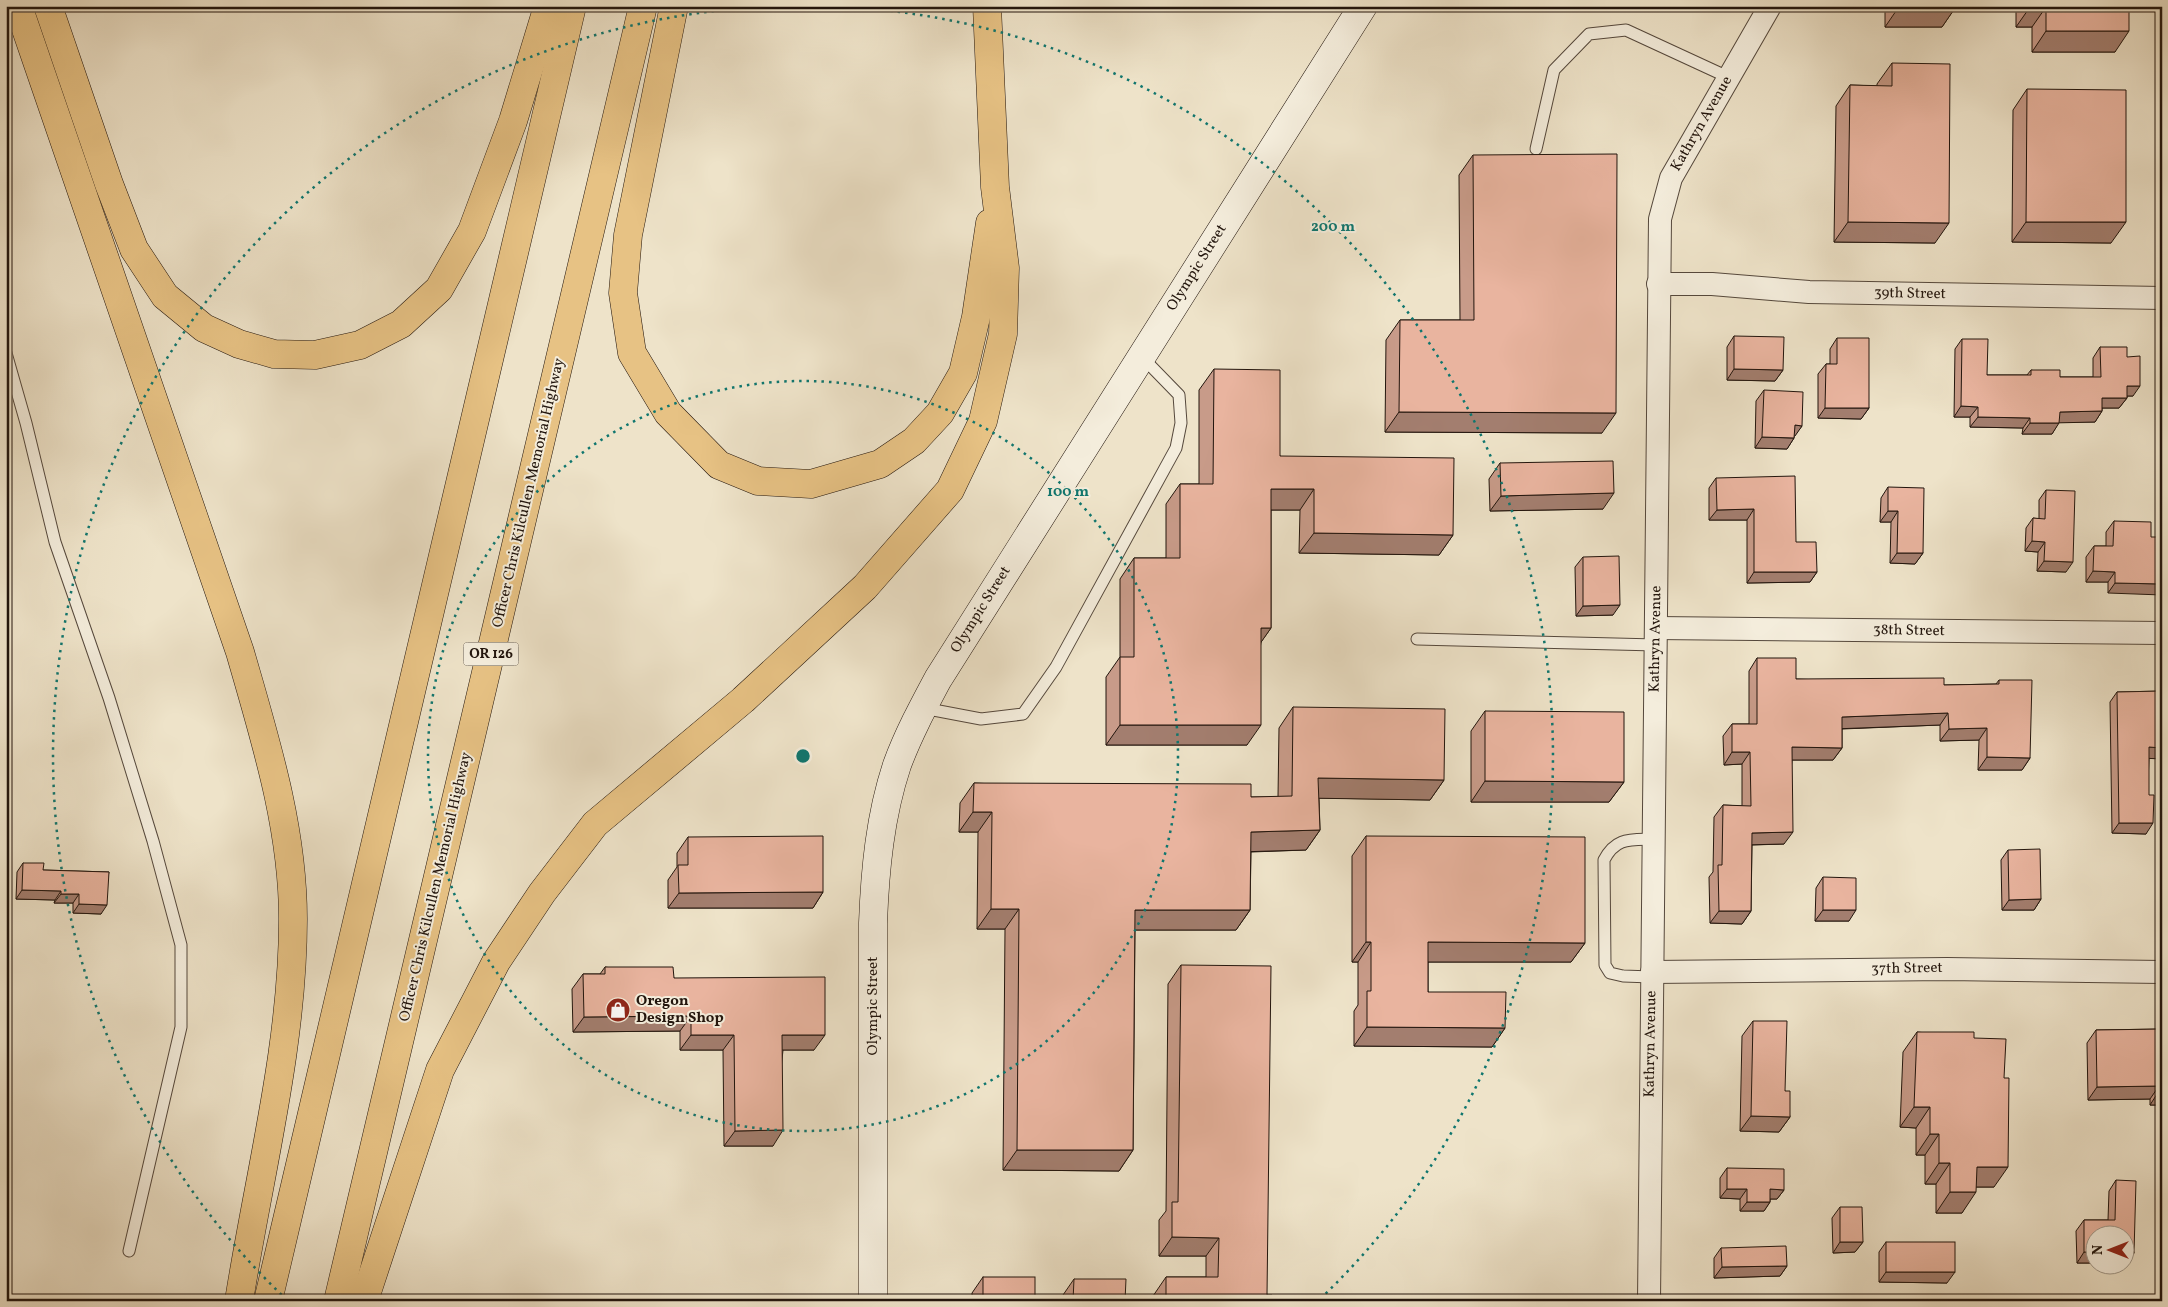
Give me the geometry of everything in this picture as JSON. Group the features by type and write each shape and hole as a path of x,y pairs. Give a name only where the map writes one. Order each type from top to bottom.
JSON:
{"highway":[{"path":"18,6 240,652 268,748 286,836 293,918 289,998 279,1076 239,1301"},
{"path":"48,6 109,184 134,249 165,296 204,328 239,344 274,354 315,356 360,345 401,324 439,289 472,231 513,121 548,6"},
{"path":"268,1301 572,6"},
{"name":"Officer Chris Kilcullen Memorial Highway","path":"338,1301 644,6"},
{"path":"674,6 628,235 623,293 632,353 668,413 719,465 758,480 811,484 880,464 914,441 940,414 963,373 976,317 995,187"},
{"path":"364,1301 440,1070 496,962 542,894 595,824 743,700 865,587 950,490 983,421 1004,334 1005,268 995,187 988,6"}],"main road":[{"name":"Olympic Street","path":"873,1301 873,923 876,869 883,818 897,766 938,679 1363,6"}],"street":[{"name":"Kathryn Avenue","path":"1649,1301 1660,219 1671,178 1770,6"},
{"name":"39th Street","path":"1658,284 1712,284 1809,292 2162,298"},
{"name":"38th Street","path":"1656,637 2162,634"},
{"name":"37th Street","path":"1652,974 1948,969 2162,972"}],"lane":[{"path":"1536,149 1554,70 1589,34 1626,30 1730,78"},
{"path":"6,353 26,423 55,542 115,716 153,842 181,946 181,1027 129,1251"},
{"path":"923,708 980,718 1023,714 1056,667 1176,448 1181,423 1179,395 1141,357"},
{"path":"1417,639 1656,637"},
{"path":"1652,974 1623,976 1610,973 1605,965 1604,860 1611,847 1624,841 1654,839"}],"building":[{"path":"1896,6 1953,6 1953,11 1896,11"},
{"path":"2030,6 2129,6 2129,31 2046,31 2046,7"},
{"path":"1892,63 1950,64 1949,223 1848,222 1850,85 1892,86"},
{"path":"2027,89 2126,90 2126,222 2026,222"},
{"path":"1617,154 1616,413 1399,412 1400,320 1474,320 1473,155"},
{"path":"1734,336 1784,337 1783,370 1734,369"},
{"path":"1837,338 1869,338 1869,408 1825,408 1826,364 1837,364"},
{"path":"1962,339 1988,339 1987,375 2031,375 2031,370 2060,370 2060,377 2101,377 2100,347 2127,347 2127,357 2140,356 2140,386 2127,386 2127,398 2102,398 2102,411 2060,412 2059,423 2030,423 2030,418 1978,417 1978,407 1961,406"},
{"path":"1214,369 1280,370 1280,456 1454,458 1453,535 1314,533 1314,489 1271,489 1271,628 1261,628 1261,725 1120,725 1120,657 1134,657 1134,558 1180,558 1180,484 1213,484"},
{"path":"1764,390 1803,392 1802,426 1795,425 1794,438 1762,437"},
{"path":"1613,461 1614,493 1501,496 1500,463"},
{"path":"1795,476 1796,542 1816,542 1817,572 1754,572 1754,509 1717,510 1716,478"},
{"path":"1888,487 1924,488 1923,553 1897,553 1898,511 1888,511"},
{"path":"2046,490 2075,491 2073,562 2044,561 2045,542 2032,541 2033,518 2045,519"},
{"path":"2114,521 2151,522 2151,537 2162,537 2162,584 2115,583 2115,572 2093,571 2094,546 2113,546"},
{"path":"1619,556 1620,605 1583,606 1583,557"},
{"path":"1757,658 1796,658 1796,679 1944,678 1944,685 1999,684 1999,680 2032,680 2030,758 1987,757 1987,728 1949,729 1948,713 1842,717 1842,748 1792,747 1793,832 1752,833 1751,911 1719,911 1718,865 1722,865 1723,805 1751,806 1750,752 1732,752 1732,724 1757,724"},
{"path":"2162,691 2162,748 2149,747 2149,795 2154,795 2153,823 2119,823 2117,692"},
{"path":"1293,707 1445,709 1444,780 1318,778 1320,830 1251,832 1250,910 1135,910 1133,1150 1017,1150 1019,909 991,909 992,812 973,812 974,783 1251,784 1251,797 1292,796"},
{"path":"1485,711 1624,712 1624,782 1485,781"},
{"path":"823,836 823,892 679,893 678,865 688,865 688,837"},
{"path":"1366,836 1585,837 1585,943 1428,942 1428,992 1506,992 1505,1028 1367,1027 1367,991 1371,991 1371,942 1366,942"},
{"path":"2040,849 2041,899 2009,900 2008,850"},
{"path":"23,863 44,863 43,870 109,872 107,905 79,904 79,894 61,894 61,891 22,890"},
{"path":"1823,877 1856,878 1856,910 1823,910"},
{"path":"1181,965 1271,966 1267,1295 1272,1295 1272,1301 1166,1301 1166,1277 1218,1277 1219,1238 1172,1237 1172,1202 1178,1202"},
{"path":"605,967 673,967 674,978 825,977 825,1035 782,1035 783,1130 735,1131 734,1035 691,1035 691,1016 584,1017 583,974 605,974"},
{"path":"1753,1021 1787,1021 1785,1091 1790,1091 1790,1117 1751,1116"},
{"path":"2162,1029 2162,1091 2159,1091 2159,1086 2097,1087 2096,1030"},
{"path":"1917,1032 1974,1032 1974,1038 2006,1039 2004,1078 2009,1078 2008,1167 1977,1167 1976,1192 1950,1192 1950,1163 1939,1163 1939,1134 1930,1134 1930,1107 1914,1107"},
{"path":"1727,1168 1784,1169 1784,1190 1770,1189 1770,1202 1747,1202 1747,1189 1727,1189"},
{"path":"2116,1180 2136,1181 2135,1224 2086,1224 2086,1252 2084,1252 2084,1220 2115,1220"},
{"path":"1840,1207 1862,1207 1863,1242 1840,1242"},
{"path":"1886,1242 1955,1242 1955,1272 1886,1272"},
{"path":"1786,1246 1787,1266 1722,1267 1721,1248"},
{"path":"983,1277 1035,1277 1035,1301 983,1301"},
{"path":"1074,1279 1126,1279 1125,1301 1073,1301"}],"place":[{"name":"Oregon Design Shop","path":"618,1010"}]}
